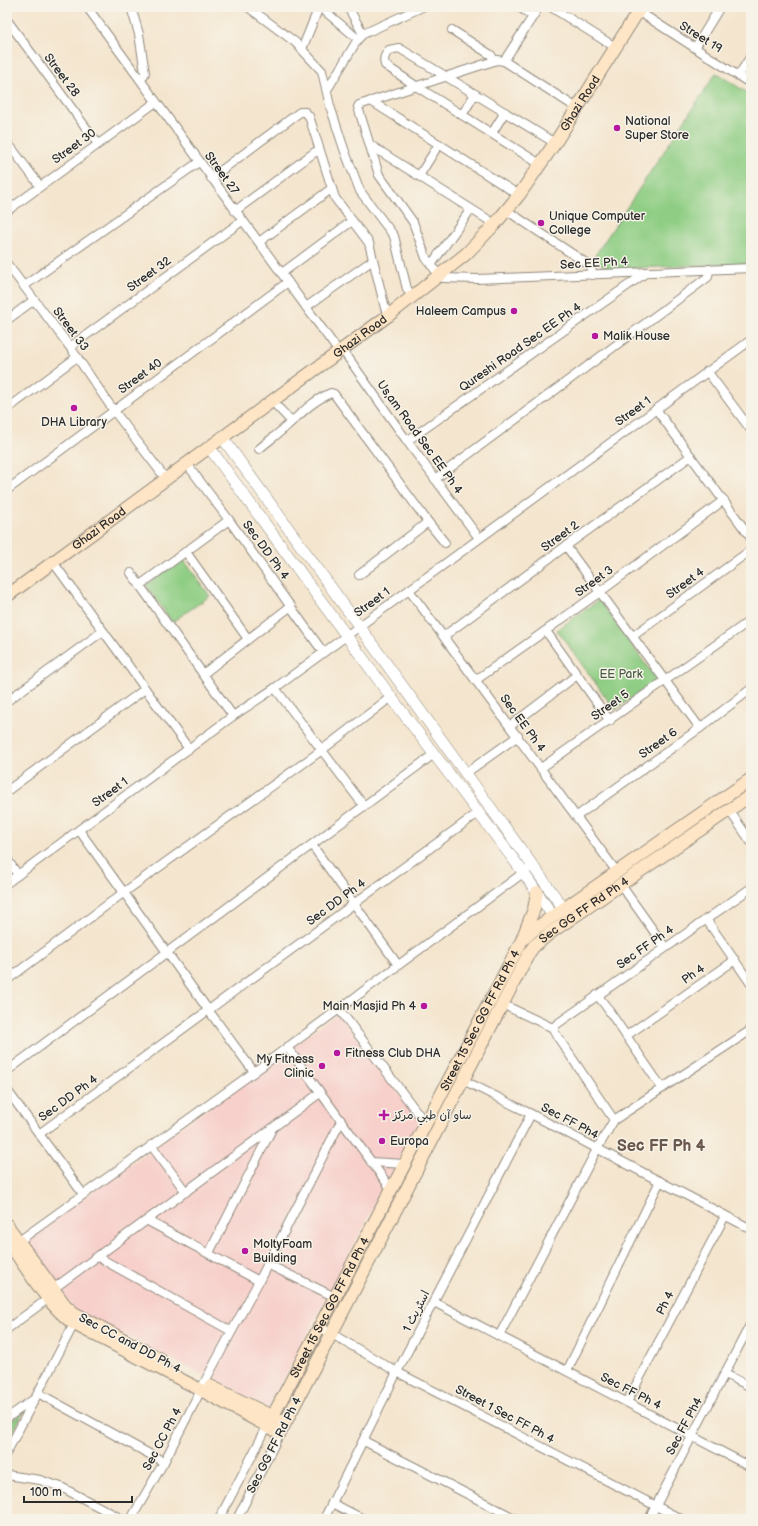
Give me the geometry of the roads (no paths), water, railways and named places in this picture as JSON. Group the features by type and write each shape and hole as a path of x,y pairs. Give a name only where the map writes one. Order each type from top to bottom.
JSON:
{"main road":[{"name":"Ghazi Road","path":"7,596 389,315 466,254 495,224 518,195 555,143 640,9"},
{"name":"Street 15 Sec GG FF Rd Ph 4","path":"270,1422 326,1330 336,1297 392,1190 410,1163 426,1124 522,940 553,916 751,779"},
{"name":"Sec GG FF Rd Ph 4","path":"283,1428 326,1330 410,1163 463,1080 534,946 550,933 751,795"},
{"path":"522,940 534,909 537,892"},
{"name":"Sec CC and DD Ph 4","path":"7,1225 13,1241 51,1294 66,1318 74,1324 202,1386"},
{"name":"Sec CC and DD Ph 4","path":"51,1294 74,1313 202,1386 283,1428"}],"street":[{"name":"Street 27","path":"87,7 242,221 340,350"},
{"path":"131,7 139,34 144,72 141,80"},
{"path":"248,7 258,10 295,42 322,71 344,149 360,191 394,236 407,289 413,297"},
{"path":"310,7 318,10 360,37"},
{"path":"348,7 360,37"},
{"path":"519,7 533,16"},
{"path":"504,61 539,7"},
{"path":"551,7 615,47"},
{"path":"695,48 720,7"},
{"path":"327,90 360,37 416,8"},
{"name":"Street 19","path":"640,9 695,48 751,84"},
{"path":"302,49 318,10"},
{"name":"Street 28","path":"7,20 98,144"},
{"path":"452,30 492,55 494,60"},
{"path":"540,164 385,65 384,60 389,50 399,48 555,143"},
{"path":"739,75 751,56"},
{"path":"439,275 423,253 413,222 379,175 358,107 359,105 494,60 504,61 577,108"},
{"path":"462,115 475,94"},
{"path":"371,101 518,195"},
{"name":"Street 30","path":"7,211 156,102"},
{"path":"211,178 300,112 305,112 309,116 319,152 335,198 369,243 385,308 389,315"},
{"path":"492,133 505,112"},
{"path":"7,142 40,186"},
{"path":"419,176 439,144"},
{"path":"370,145 495,224"},
{"path":"235,211 315,152 319,152"},
{"path":"24,286 199,162"},
{"path":"259,242 331,189"},
{"path":"431,265 471,209"},
{"path":"506,210 589,265 592,275"},
{"path":"282,274 352,220"},
{"name":"Street 32","path":"70,347 242,221"},
{"path":"306,307 373,260"},
{"name":"Street 33","path":"7,264 70,347 114,410 166,479"},
{"name":"Sec EE Ph 4","path":"439,275 447,279 477,279 751,268"},
{"path":"435,480 708,277 709,269"},
{"name":"Qureshi Road Sec EE Ph 4","path":"407,441 647,272"},
{"name":"Street 40","path":"7,490 288,282"},
{"path":"7,320 34,300"},
{"name":"Street 1","path":"7,883 233,716 275,688 751,340"},
{"name":"Us,am Road Sec EE Ph 4","path":"340,350 479,538"},
{"path":"7,409 77,357"},
{"path":"707,371 751,430"},
{"path":"259,449 291,421 327,394 334,394 445,543"},
{"path":"272,401 291,421"},
{"path":"656,409 751,538"},
{"path":"222,437 564,909"},
{"path":"209,447 390,697 523,872 553,916"},
{"name":"Street 2","path":"444,636 690,456"},
{"name":"Sec DD Ph 4","path":"187,464 229,520 323,652"},
{"name":"Street 3","path":"476,680 600,592 724,500"},
{"path":"140,586 229,520"},
{"path":"359,575 428,522"},
{"path":"566,546 700,728"},
{"name":"Street 4","path":"633,636 751,550"},
{"path":"186,552 248,639"},
{"path":"53,562 189,749"},
{"path":"131,573 233,716"},
{"name":"Sec EE Ph 4","path":"409,590 617,872"},
{"path":"203,674 291,606"},
{"name":"Street 5","path":"541,768 610,721 751,620"},
{"path":"7,701 103,631"},
{"path":"546,631 610,721"},
{"path":"510,726 577,675"},
{"path":"275,688 364,806"},
{"path":"7,791 146,689"},
{"name":"Street 6","path":"577,816 700,728 751,689"},
{"path":"7,980 123,893 322,750 390,697"},
{"path":"466,773 518,736"},
{"path":"7,1071 434,754"},
{"path":"729,810 751,842"},
{"name":"Sec DD Ph 4","path":"39,1134 478,813"},
{"path":"80,830 123,893 254,1072"},
{"path":"312,845 398,965"},
{"path":"7,859 18,875"},
{"path":"13,1241 83,1194 254,1072 533,865"},
{"path":"621,885 665,947"},
{"name":"Sec FF Ph 4","path":"553,1028 597,995 751,888"},
{"path":"706,919 751,984"},
{"name":"Ph 4","path":"626,1036 735,960"},
{"path":"597,995 662,1088"},
{"path":"502,1004 553,1028"},
{"path":"339,1009 419,1117 426,1124"},
{"name":"Sec FF Ph4","path":"553,1028 614,1120"},
{"path":"499,1336 597,1149 614,1120 751,1030"},
{"path":"287,1048 392,1190"},
{"name":"Sec FF Ph4","path":"463,1080 751,1229"},
{"path":"7,1090 83,1194"},
{"path":"7,1329 98,1257 260,1137 271,1131 320,1093"},
{"name":"اسٹریٹ 1","path":"324,1519 397,1372 531,1114"},
{"path":"202,1386 341,1120"},
{"path":"208,1253 271,1131"},
{"path":"151,1145 186,1192"},
{"path":"371,1162 410,1163"},
{"path":"567,1371 660,1181"},
{"name":"Ph 4","path":"627,1402 725,1216"},
{"path":"148,1221 258,1281"},
{"path":"98,1257 231,1331"},
{"path":"267,1264 336,1297"},
{"name":"Sec FF Ph 4","path":"434,1302 751,1468"},
{"name":"Sec FF Ph4","path":"649,1519 751,1323"},
{"path":"7,1452 74,1324"},
{"name":"Street 1 Sec FF Ph 4","path":"326,1330 397,1372 680,1519"},
{"path":"724,1374 751,1387"},
{"name":"Sec CC Ph 4","path":"131,1519 164,1462 202,1386"},
{"path":"7,1418 37,1395"},
{"path":"37,1395 164,1462"},
{"name":"Street 15 Sec GG FF Rd Ph 4","path":"219,1519 270,1422"},
{"name":"Sec GG FF Rd Ph 4","path":"237,1519 283,1428"},
{"path":"364,1440 516,1519"},
{"path":"7,1475 40,1480 61,1487 122,1519"},
{"path":"332,1503 363,1519"}],"place":[{"name":"National Super Store","path":"617,128"},
{"name":"Unique Computer College","path":"541,223"},
{"name":"Haleem Campus","path":"514,311"},
{"name":"Malik House","path":"595,336"},
{"name":"DHA Library","path":"74,408"},
{"name":"Main Masjid Ph 4","path":"424,1006"},
{"name":"Fitness Club DHA","path":"337,1053"},
{"name":"My Fitness Clinic","path":"322,1066"},
{"name":"ساو آن طبي مرکز","path":"384,1115"},
{"name":"Europa","path":"382,1141"},
{"name":"MoltyFoam Building","path":"245,1251"}],"district":[{"name":"Sec FF Ph 4","path":"661,1145"}],"park label":[{"name":"EE Park","path":"621,674"}]}
